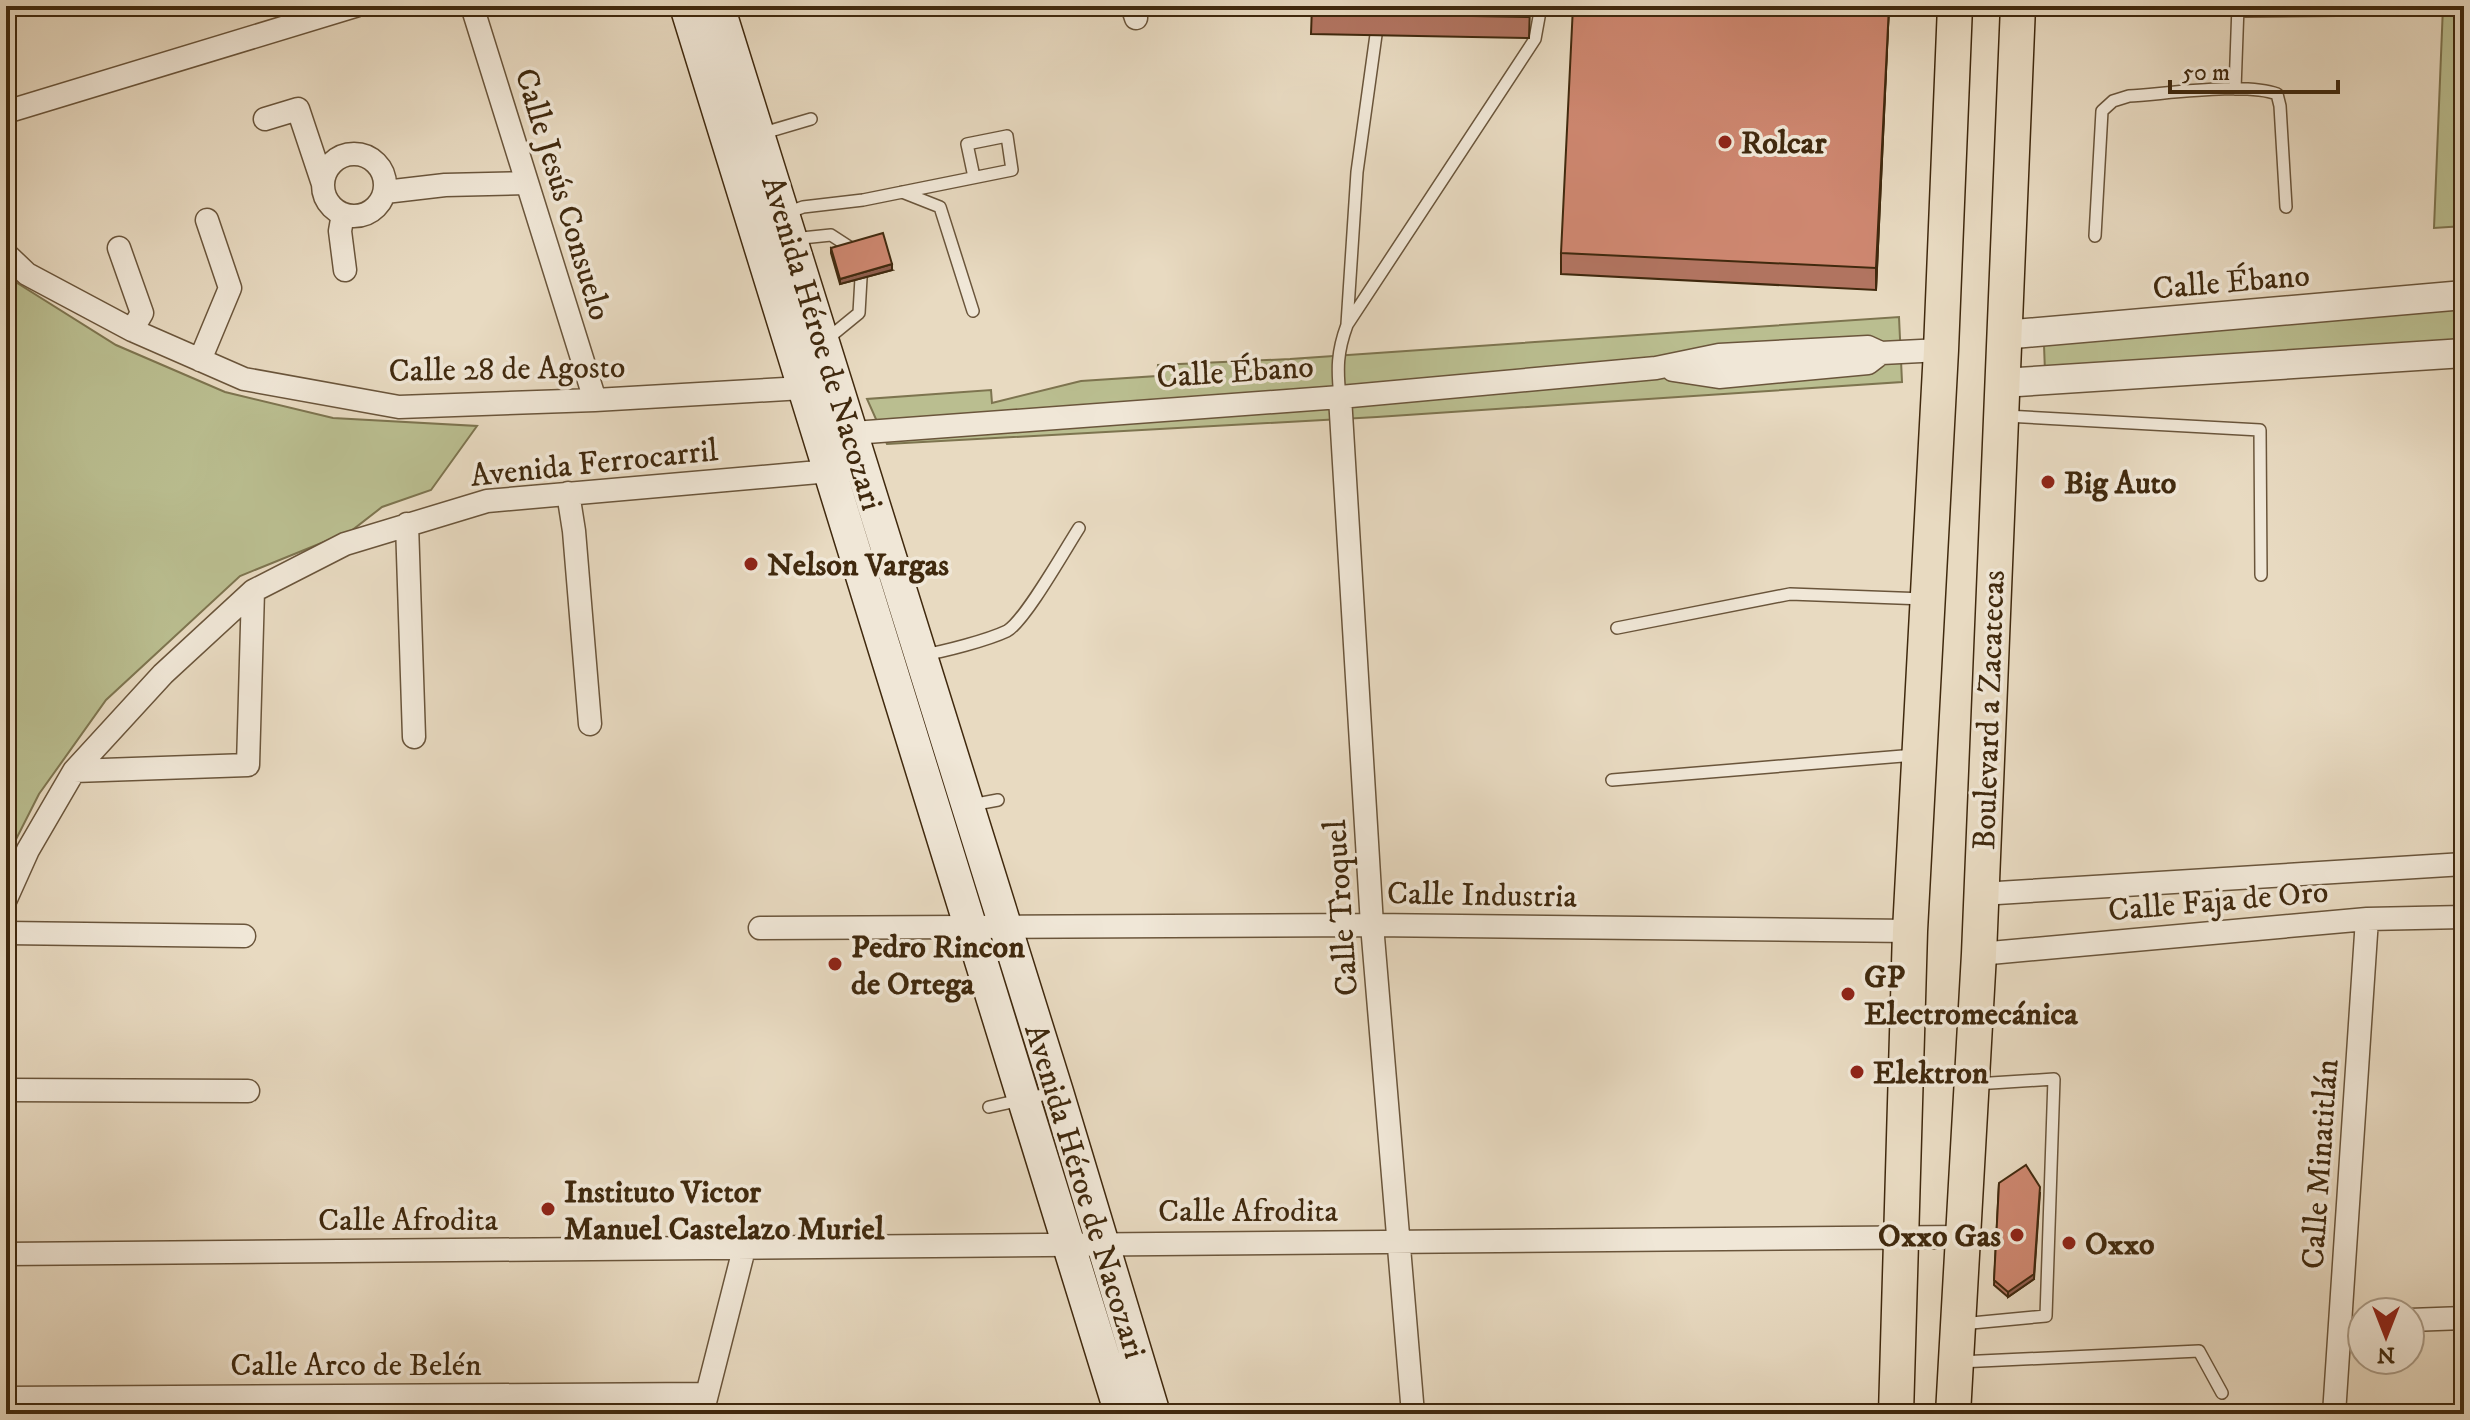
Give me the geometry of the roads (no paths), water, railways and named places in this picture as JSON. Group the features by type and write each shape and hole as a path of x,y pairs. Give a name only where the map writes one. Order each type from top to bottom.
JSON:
{"main road":[{"name":"Avenida Héroe de Nacozari","path":"686,6 744,139 787,227 851,433 906,660"},
{"name":"Avenida Héroe de Nacozari","path":"718,6 744,139 803,388 830,471 906,660 1006,928 1154,1414"},
{"name":"Boulevard a Zacatecas","path":"1896,1414 1910,931 1941,350 1955,6"},
{"name":"Boulevard a Zacatecas","path":"1953,1414 1979,954 2018,6"},
{"name":"Avenida Héroe de Nacozari","path":"961,809 970,929 1121,1414"}],"street":[{"path":"6,112 355,6"},
{"name":"Calle Jesús Consuelo","path":"472,6 517,183 595,400"},
{"path":"265,119 298,109 328,202 343,214 353,216 372,211 385,192 384,176 379,166 361,154 340,157 331,164 323,184"},
{"path":"385,192 445,185 517,183"},
{"path":"343,214 340,231 345,270"},
{"path":"200,360 230,288 207,220"},
{"path":"119,248 142,313 132,330"},
{"name":"Calle 28 de Agosto","path":"6,254 27,274 132,330 244,379 399,407 803,388"},
{"name":"Calle Ébano","path":"2003,335 2464,295"},
{"name":"Calle Ébano","path":"819,436 1340,397 1656,368 1719,377 1868,363 1881,353 1941,350"},
{"path":"2002,399 2464,353"},
{"name":"Calle Troquel","path":"1340,397 1372,925 1413,1414"},
{"name":"Avenida Ferrocarril","path":"6,899 28,850 74,771 163,674 253,591 345,544 487,501 830,471"},
{"path":"568,493 590,724"},
{"path":"407,524 414,737"},
{"path":"74,771 248,765 253,591"},
{"name":"Calle Faja de Oro","path":"1981,894 2464,864"},
{"name":"Calle Faja de Oro","path":"1979,954 2367,919 2464,917"},
{"name":"Calle Minatitlán","path":"2352,1296 2367,919"},
{"name":"Calle Industria","path":"760,928 1372,925 1910,931"},
{"path":"6,933 244,936"},
{"path":"6,1090 248,1091"},
{"name":"Calle Afrodita","path":"6,1254 1963,1237"},
{"path":"704,1404 744,1249"},
{"path":"2426,1319 2464,1318"},
{"name":"Calle Minatitlán","path":"2334,1414 2346,1350"},
{"path":"6,1398 8,1414"},
{"name":"Calle Arco de Belén","path":"6,1398 704,1404"}],"lane":[{"path":"1347,325 1357,172 1380,6"},
{"path":"1340,397 1337,371 1339,348 1347,325 1535,39 1541,6"},
{"path":"2235,89 2238,8 2338,10 2344,6"},
{"path":"2095,236 2102,111 2113,101 2129,96 2235,89 2265,90 2277,94 2286,207"},
{"path":"744,139 811,119"},
{"path":"851,248 831,235 787,227 803,207 902,192 1012,170 1007,136 967,144 974,177"},
{"path":"902,192 940,207 973,311"},
{"path":"823,343 859,313 861,278"},
{"path":"2002,399 2260,430 2261,575"},
{"path":"906,660 1009,630 1023,615 1079,528"},
{"path":"1617,628 1790,594 1927,599"},
{"path":"1612,780 1919,754"},
{"path":"1958,1324 2046,1316 2054,1079 1971,1084"},
{"path":"989,1107 1057,1092"},
{"path":"1955,1362 2199,1351 2222,1393"}],"place":[{"name":"Rolcar","path":"1725,142"},
{"name":"Big Auto","path":"2048,482"},
{"name":"Nelson Vargas","path":"751,564"},
{"name":"Pedro Rincon de Ortega","path":"835,964"},
{"name":"GP Electromecánica","path":"1848,994"},
{"name":"Elektron","path":"1857,1072"},
{"name":"Instituto Victor Manuel Castelazo Muriel","path":"548,1209"},
{"name":"Oxxo Gas","path":"2017,1235"},
{"name":"Oxxo","path":"2069,1243"}]}
